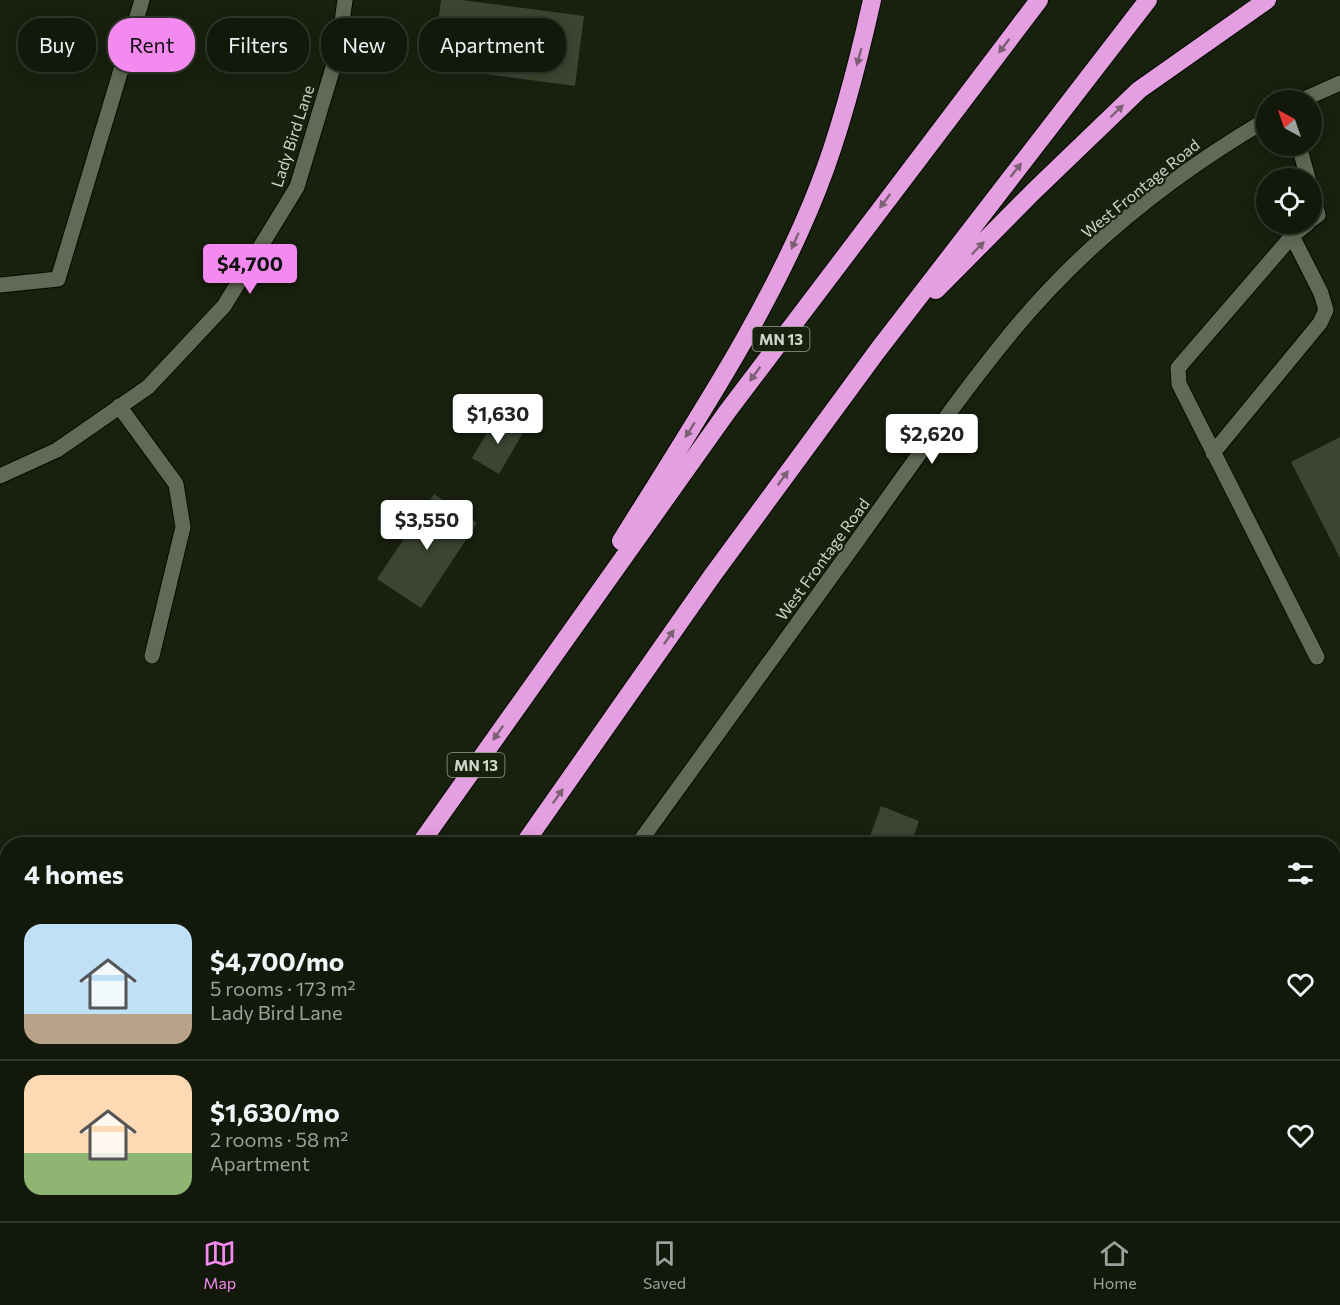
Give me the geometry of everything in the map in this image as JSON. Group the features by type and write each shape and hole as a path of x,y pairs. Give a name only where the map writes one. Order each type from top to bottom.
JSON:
{"highway":[{"path":"532,685 707,403 792,248 818,188 841,122 872,0"},
{"name":"MN 13","path":"425,837 799,314 1039,0"},
{"path":"529,837 712,576 878,350 1148,0"},
{"path":"878,350 1033,192 1139,90 1267,0"}],"street":[{"path":"0,285 58,279 142,0"},
{"name":"Lady Bird Lane","path":"0,476 57,450 148,387 224,306 297,187 338,51 345,0"},
{"path":"1322,91 1340,83"},
{"name":"West Frontage Road","path":"643,837 1008,336 1057,283 1115,227 1174,180 1226,143 1256,126"},
{"path":"1294,234 1178,368 1179,384 1317,657"},
{"path":"1214,453 1320,323 1326,310 1321,293 1292,236"},
{"path":"119,406 176,484 183,527 153,656"}],"building":[{"path":"441,0 462,0 584,16 575,86 470,72 566,72 566,18 439,18"},
{"path":"497,416 524,431 499,474 472,458"},
{"path":"1340,437 1340,558 1291,462"},
{"path":"434,494 477,523 421,608 377,579"},
{"path":"881,806 919,821 913,837 870,837"}]}
